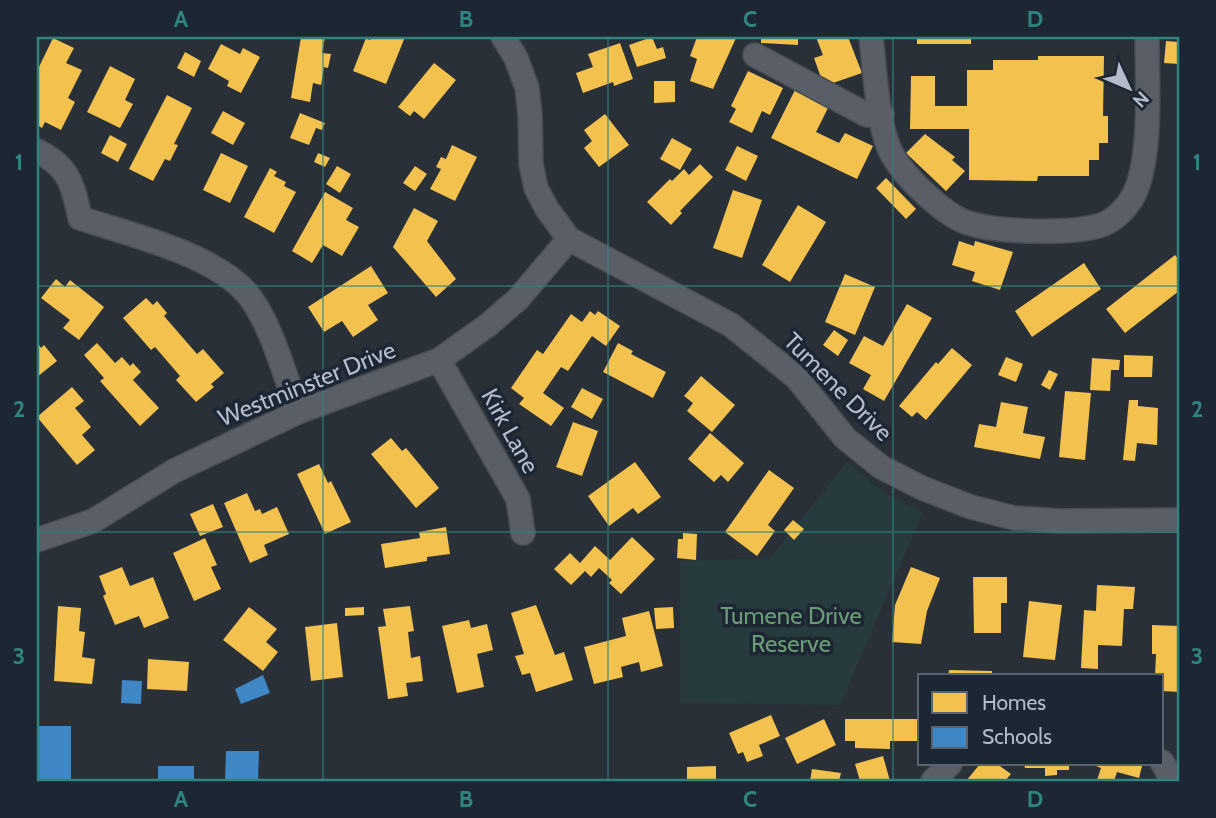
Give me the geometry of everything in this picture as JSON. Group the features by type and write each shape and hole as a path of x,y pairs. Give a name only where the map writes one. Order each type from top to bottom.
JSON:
{"street":[{"name":"Tumene Drive","path":"503,37 516,58 527,88 531,164 537,188 547,209 569,239 731,325 796,377 845,438 881,467 922,488 971,508 1014,518 1062,522 1179,520"},
{"path":"871,37 884,133 894,159 925,192 962,220 998,228 1034,230 1085,229 1106,223 1127,206 1136,190 1143,166 1147,37"},
{"path":"755,55 867,115 882,116"},
{"path":"37,151 51,158 72,183 80,218 185,254 217,268 244,289 265,323 298,412"},
{"name":"Westminster Drive","path":"37,540 93,521 174,471 298,412 439,360 488,325 518,299 569,239"},
{"name":"Kirk Lane","path":"439,360 519,499 523,533"},
{"path":"1164,765 1173,781"},
{"path":"933,781 948,766"}],"green space":[{"name":"Tumene Drive Reserve","path":"847,462 885,493 923,512 840,705 680,703 680,561 770,558"}],"building: Homes":[{"path":"301,37 325,37 322,53 331,54 328,68 324,67 321,85 313,83 310,102 291,98"},
{"path":"372,37 405,37 386,84 353,71 366,38 370,40"},
{"path":"652,37 657,49 663,47 666,58 637,67 629,45"},
{"path":"697,37 736,38 713,89 690,81 697,59 690,56"},
{"path":"761,37 798,37 798,45 761,43"},
{"path":"816,37 848,37 862,73 824,86 814,58 823,55"},
{"path":"917,37 971,37 971,44 917,44"},
{"path":"53,38 74,48 66,63 82,70 68,98 75,102 61,130 45,122 42,128 37,125 37,71"},
{"path":"1166,41 1179,42 1179,64 1164,63"},
{"path":"620,43 633,79 614,86 613,82 583,93 576,73 593,67 588,54"},
{"path":"221,44 240,54 243,48 260,57 241,93 227,86 229,81 208,69"},
{"path":"185,52 201,61 194,77 177,68"},
{"path":"1038,56 1104,56 1103,116 1108,116 1108,143 1099,143 1099,160 1089,160 1089,176 1038,176 1037,181 969,180 969,129 910,129 911,76 935,76 935,106 967,106 967,70 993,70 993,60 1038,60"},
{"path":"434,63 456,80 424,119 414,111 410,116 398,107"},
{"path":"110,66 135,79 125,100 133,104 120,128 87,112"},
{"path":"748,71 783,88 770,115 762,111 752,133 729,122 736,109 731,106"},
{"path":"654,81 675,81 675,102 654,103"},
{"path":"795,90 829,106 816,132 839,143 845,133 873,146 857,179 771,138"},
{"path":"167,95 192,108 174,144 178,145 170,161 165,159 153,181 129,169"},
{"path":"223,111 245,123 233,145 211,133"},
{"path":"300,113 325,123 322,130 316,128 309,145 290,138"},
{"path":"605,114 629,145 599,167 584,148 592,141 584,130"},
{"path":"925,134 955,157 952,160 965,171 946,191 906,153"},
{"path":"110,135 127,144 118,162 101,153"},
{"path":"672,138 692,149 680,170 660,159"},
{"path":"452,145 477,157 455,201 430,189 441,169 436,167 441,157 446,159"},
{"path":"737,146 758,156 746,181 725,170"},
{"path":"221,153 248,166 230,203 203,190"},
{"path":"318,153 330,158 325,167 314,162"},
{"path":"700,164 713,177 680,211 682,213 671,225 647,202 670,179 672,181 684,169 689,175"},
{"path":"337,166 351,174 340,193 326,184"},
{"path":"415,166 427,174 415,191 403,183"},
{"path":"270,168 277,172 274,176 286,182 284,186 296,192 274,233 244,217"},
{"path":"886,178 916,209 906,219 876,188"},
{"path":"733,190 762,200 742,258 713,248"},
{"path":"325,192 353,208 346,220 359,227 342,256 323,245 312,263 292,251"},
{"path":"798,205 826,222 790,282 762,265"},
{"path":"414,208 438,221 427,241 456,279 436,297 393,247"},
{"path":"959,241 974,246 975,241 1013,252 1000,290 972,281 975,272 952,265"},
{"path":"1175,255 1179,260 1179,291 1125,333 1106,309"},
{"path":"1084,263 1101,289 1032,337 1015,311"},
{"path":"371,266 388,293 368,305 378,320 353,337 342,321 324,332 308,307"},
{"path":"845,274 875,287 855,335 825,322"},
{"path":"56,279 65,287 70,280 104,307 79,340 63,328 70,320 41,298"},
{"path":"146,298 153,305 157,301 167,313 164,316 197,354 203,349 224,373 211,384 214,387 196,402 176,380 180,376 155,347 151,350 123,318"},
{"path":"907,304 932,318 884,401 863,389 871,375 849,363 864,336 883,346"},
{"path":"590,311 595,315 598,311 620,326 606,346 592,336 568,371 561,367 543,393 564,408 551,426 519,404 524,398 511,388 537,350 543,354 571,314 582,322"},
{"path":"834,330 848,340 838,356 823,345"},
{"path":"37,342 41,348 44,345 57,361 37,377"},
{"path":"97,343 115,363 122,357 130,366 133,363 141,372 133,380 159,408 140,426 100,381 104,378 84,355"},
{"path":"618,343 633,351 631,354 666,372 653,398 603,372"},
{"path":"952,348 972,365 926,420 917,412 912,417 899,406 936,362 938,364"},
{"path":"1124,355 1153,356 1152,377 1124,377"},
{"path":"1006,357 1023,364 1016,382 998,375"},
{"path":"1092,358 1120,360 1119,370 1111,370 1110,391 1090,390"},
{"path":"1049,370 1058,374 1050,390 1041,385"},
{"path":"701,376 735,405 712,432 687,411 693,403 684,396"},
{"path":"72,387 84,401 75,408 91,427 82,435 95,450 77,465 37,417"},
{"path":"582,388 603,399 592,419 571,407"},
{"path":"1065,391 1091,393 1085,460 1059,457"},
{"path":"1129,400 1138,400 1138,406 1158,408 1157,445 1137,443 1135,461 1123,460"},
{"path":"1001,402 1028,407 1023,433 1045,437 1040,459 974,447 979,424 996,427"},
{"path":"573,422 598,431 582,476 556,467"},
{"path":"710,433 744,463 728,482 721,475 714,482 688,459"},
{"path":"391,438 402,451 406,448 439,488 416,508 371,454"},
{"path":"635,462 661,497 638,514 633,508 609,526 588,496"},
{"path":"319,464 328,483 331,481 351,522 325,534 297,474"},
{"path":"769,470 794,488 768,525 775,531 757,556 725,532"},
{"path":"247,493 255,511 260,509 262,514 277,507 289,534 264,545 268,555 250,563 224,503"},
{"path":"213,504 223,527 200,536 190,514"},
{"path":"793,520 804,529 794,540 784,530"},
{"path":"446,527 450,554 385,568 381,544 420,538 419,532"},
{"path":"683,533 697,534 696,560 677,558 678,539 683,539"},
{"path":"632,537 655,559 621,594 609,583 612,580 599,568 591,577 585,571 571,585 554,569 570,553 580,563 595,546 610,560"},
{"path":"205,538 217,565 211,567 221,589 194,601 173,553"},
{"path":"122,567 130,586 153,577 169,618 144,628 139,616 115,625 103,596 106,594 99,576"},
{"path":"911,567 940,578 927,611 921,644 892,642 895,605"},
{"path":"973,577 1007,577 1007,603 1001,603 1001,633 974,633"},
{"path":"1097,585 1135,587 1133,609 1124,609 1122,646 1098,645 1098,669 1081,668 1084,610 1096,611"},
{"path":"1029,601 1062,605 1055,660 1023,657"},
{"path":"536,605 555,655 564,652 573,680 536,692 530,673 522,675 515,656 524,654 511,613"},
{"path":"58,606 81,608 79,631 85,632 82,657 95,659 92,684 54,681"},
{"path":"410,606 414,631 408,632 411,658 420,656 423,681 406,683 408,696 388,699 378,627 386,626 383,609"},
{"path":"249,607 277,629 266,642 278,652 263,671 223,640"},
{"path":"364,607 364,615 345,616 345,608"},
{"path":"673,607 674,628 656,629 654,608"},
{"path":"649,611 663,666 641,672 639,662 621,667 623,677 594,684 584,647 626,636 622,618"},
{"path":"469,620 471,628 487,624 493,650 477,654 484,687 457,693 442,626"},
{"path":"337,623 343,677 311,681 305,627"},
{"path":"1152,625 1179,626 1179,692 1164,691 1164,674 1155,674 1156,654 1152,654"},
{"path":"148,659 189,662 187,691 147,689"},
{"path":"949,670 992,671 992,674 948,674"},
{"path":"771,715 780,736 759,745 763,756 747,762 743,752 738,754 729,733"},
{"path":"824,719 836,745 797,764 785,738"},
{"path":"845,719 918,719 918,741 890,741 890,749 855,748 855,741 845,741"},
{"path":"883,756 890,781 860,781 855,764"},
{"path":"716,766 716,781 687,781 687,767"},
{"path":"978,766 1000,766 1011,774 1005,781 966,781"},
{"path":"1069,766 1069,770 1057,770 1057,775 1045,776 1045,768 1025,768"},
{"path":"1096,766 1142,766 1139,778 1117,772 1114,781 1097,780 1101,768"},
{"path":"812,769 841,773 839,781 810,781"}],"building: Schools":[{"path":"263,675 270,693 241,704 235,689"},
{"path":"122,680 142,681 141,704 121,703"},
{"path":"37,726 71,726 71,781 37,781"},
{"path":"226,751 259,751 258,781 225,781"},
{"path":"158,766 194,766 194,781 158,781"}]}
